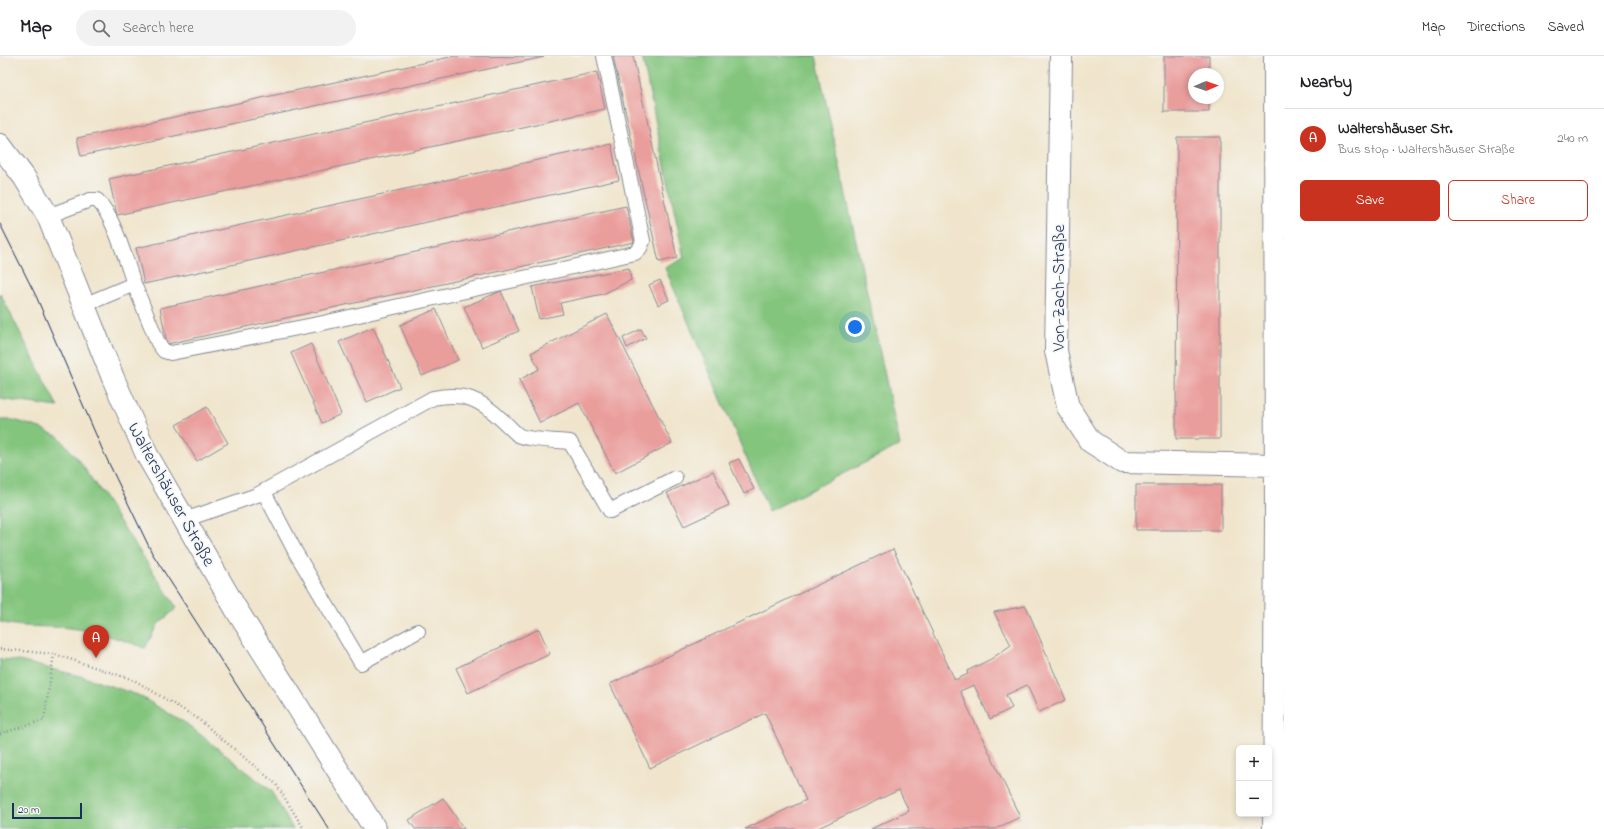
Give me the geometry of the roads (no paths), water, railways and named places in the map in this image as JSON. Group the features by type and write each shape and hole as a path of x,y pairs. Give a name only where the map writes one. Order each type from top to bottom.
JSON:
{"street":[{"name":"Von-Zach-Straße","path":"1061,56 1056,351 1068,407 1090,442 1122,462 1276,465"},
{"path":"1274,829 1279,802 1280,521 1276,465 1275,56"},
{"name":"Waltershäuser Straße","path":"0,144 24,177 48,216 113,378 146,455 236,608 375,829"}],"lane":[{"path":"48,216 85,201 97,200 102,204 110,218 134,284 158,343 164,351 171,353 323,323 635,253 640,248 643,241 604,56"},
{"path":"84,305 134,284"},
{"path":"184,520 257,496 433,398 447,395 474,399 488,407 519,436 570,442 610,511 675,478"},
{"path":"264,492 296,553 361,663 418,631"}],"tram line":[{"path":"0,224 36,296 103,451 152,553 329,829"}],"place":[{"name":"Waltershäuser Str.","path":"96,658"}]}
